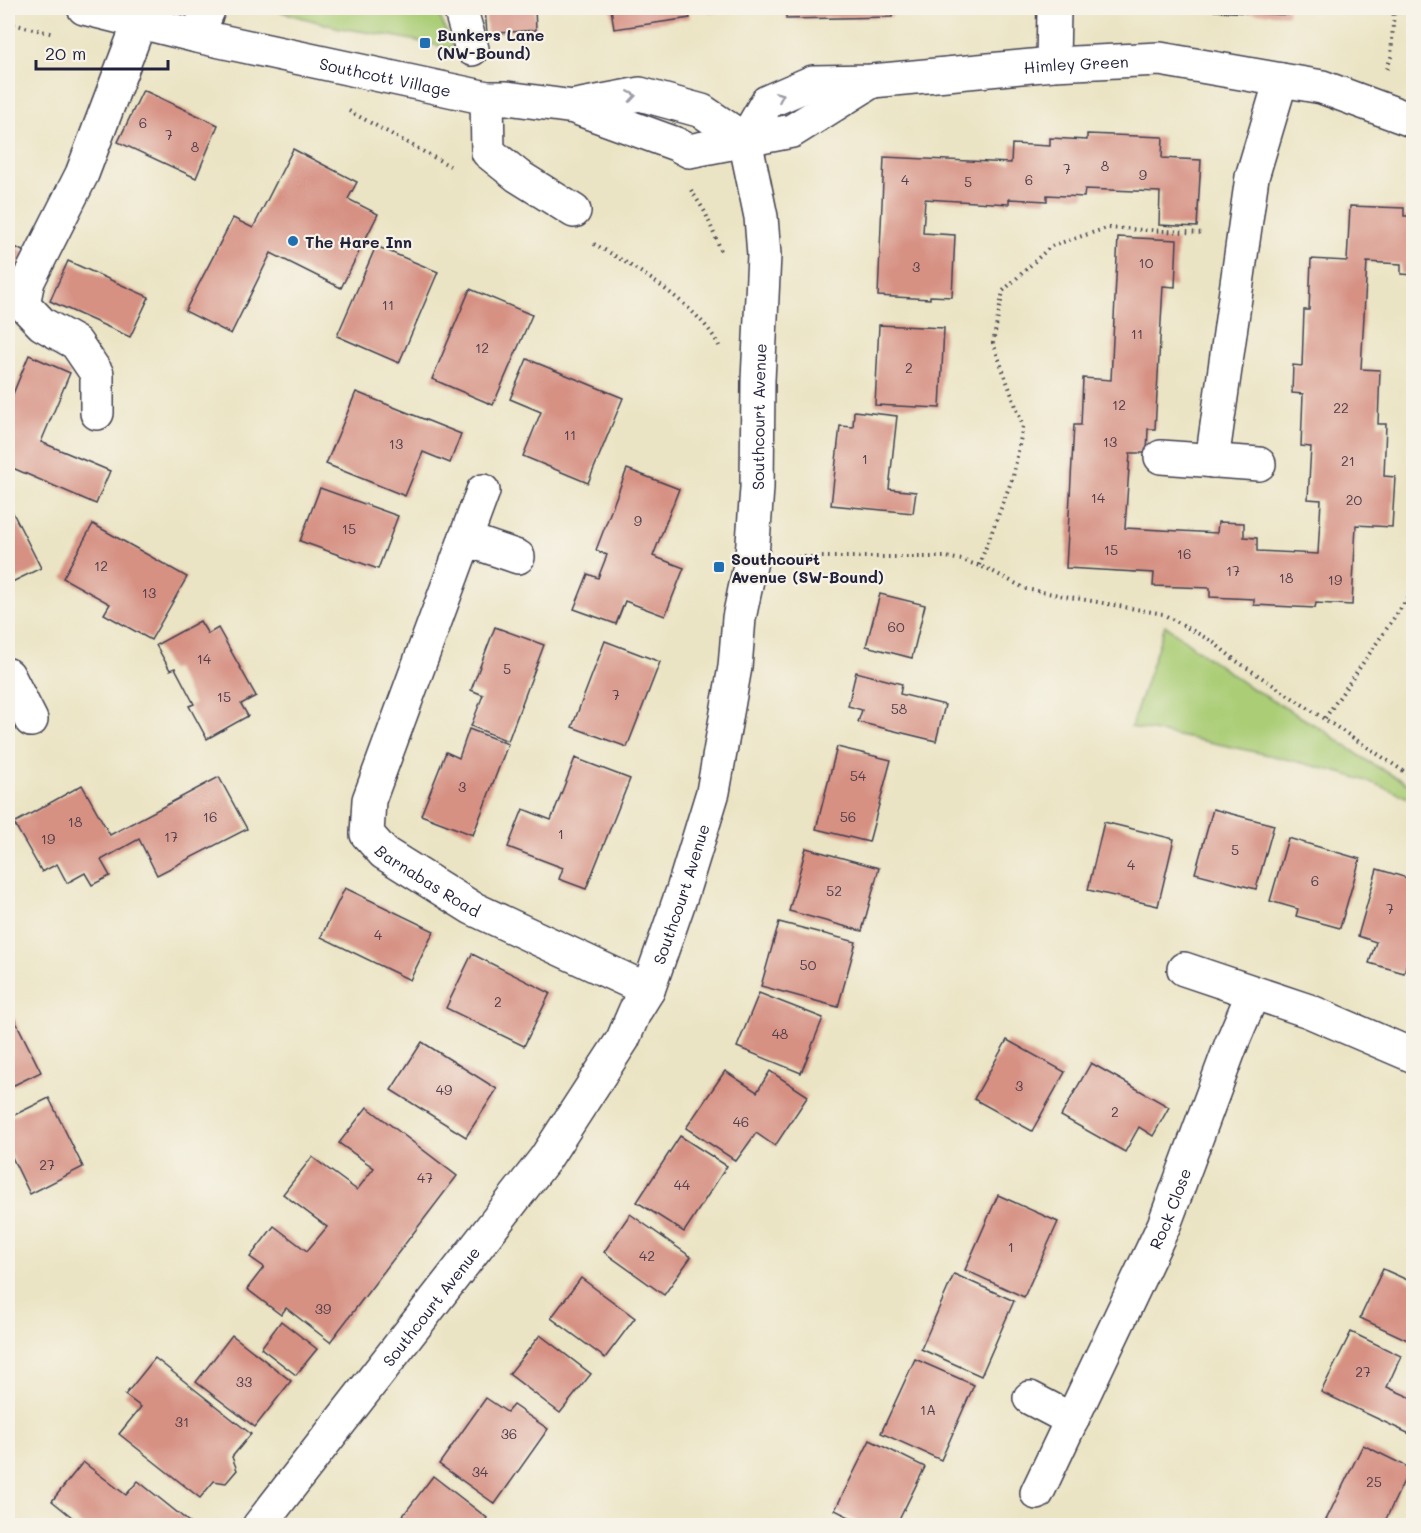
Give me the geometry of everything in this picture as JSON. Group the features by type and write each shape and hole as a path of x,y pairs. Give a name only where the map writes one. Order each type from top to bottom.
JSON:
{"street":[{"name":"Southcott Village","path":"84,8 140,21 203,22 487,98 507,98 574,107 640,94 702,111 745,140"},
{"path":"460,8 472,49"},
{"path":"1053,64 1054,8"},
{"path":"97,413 97,374 76,343 42,324 23,304 28,281 82,174 140,21"},
{"name":"Himley Green","path":"745,140 792,131 872,81 1053,64 1160,59 1322,87 1413,121"},
{"path":"1212,461 1252,177 1281,80"},
{"path":"487,98 488,152 518,176 574,212"},
{"name":"Southcourt Avenue","path":"259,1526 545,1160 623,1039 648,990 683,890 713,792 735,667 739,618 752,556 757,488 758,380 764,255 761,217 745,140"},
{"path":"1161,457 1259,464"},
{"name":"Barnabas Road","path":"483,491 369,800 367,834 384,853 472,908 648,990"},
{"path":"465,539 518,557"},
{"path":"8,675 30,720"},
{"path":"1184,969 1309,1011 1413,1056"},
{"name":"Rock Close","path":"1037,1493 1164,1225 1230,1045 1253,993"},
{"path":"1030,1398 1072,1420"}],"path":[{"path":"1373,107 1391,57 1394,8"},
{"path":"686,184 705,212 722,253 723,264"},
{"path":"979,565 1012,477 1023,426 993,342 1003,291 1051,246 1107,228 1244,235"},
{"path":"788,557 946,557 979,565 1026,589 1163,614 1213,642 1242,665 1413,778"},
{"path":"1325,718 1413,589"}],"green space":[{"path":"267,8 436,8 454,49 340,28"},
{"path":"1165,625 1248,686 1413,787 1413,801 1375,784 1333,771 1241,749 1131,727"}],"building":[{"path":"485,8 535,8 536,30 487,34"},
{"path":"611,8 688,8 690,18 614,29"},
{"path":"709,8 766,8 766,10 709,12"},
{"path":"786,8 892,8 892,17 786,19"},
{"path":"1214,8 1289,8 1288,15 1214,11"},
{"path":"143,90 218,125 196,178 118,142"},
{"path":"1087,134 1163,137 1162,158 1201,160 1197,227 1159,225 1160,192 1085,189 1084,197 1047,195 1047,201 1009,199 1009,204 925,199 923,233 955,235 952,297 930,296 930,299 878,296 884,157 1011,163 1012,144 1050,146 1050,138 1087,140"},
{"name":"The Hare Inn","path":"293,149 357,182 348,199 378,214 341,288 271,253 231,334 185,311 233,218 253,228"},
{"path":"1350,206 1404,208 1404,216 1414,216 1414,275 1401,274 1401,264 1367,262 1361,369 1380,370 1378,424 1386,424 1384,476 1395,477 1392,527 1356,525 1352,605 1316,603 1315,608 1254,605 1254,599 1210,597 1210,588 1153,586 1154,573 1066,568 1074,425 1081,425 1083,378 1111,380 1118,237 1177,240 1175,287 1163,286 1155,429 1148,429 1147,453 1130,453 1125,528 1217,533 1218,522 1244,523 1244,537 1257,538 1257,551 1318,554 1321,500 1308,499 1311,447 1301,446 1303,394 1292,393 1293,365 1302,366 1304,310 1309,310 1311,259 1347,261"},
{"path":"8,243 28,254 8,291"},
{"path":"376,246 438,272 399,363 337,336"},
{"path":"68,261 149,297 130,337 50,301"},
{"path":"470,289 532,315 493,405 432,379"},
{"path":"879,325 944,328 940,408 875,405"},
{"path":"29,355 70,373 41,442 110,471 96,504 8,466 8,406"},
{"path":"527,359 623,398 588,483 523,456 541,412 510,399"},
{"path":"356,392 461,434 450,463 423,452 405,496 326,464"},
{"path":"854,411 897,416 889,489 916,492 913,513 831,505 840,426 853,427"},
{"path":"627,469 679,489 653,556 684,568 665,616 625,601 616,624 574,609 588,574 598,578 607,555 596,550"},
{"path":"320,488 398,516 378,569 300,541"},
{"path":"13,513 41,568 8,584 8,516"},
{"path":"93,524 187,577 151,640 104,614 110,604 63,578"},
{"path":"880,594 925,605 912,658 866,646"},
{"path":"200,621 208,634 218,628 256,696 241,704 248,716 207,739 189,706 194,704 175,668 170,670 156,645"},
{"path":"495,627 544,645 508,741 471,726 483,695 471,690"},
{"path":"605,641 660,662 627,747 572,727"},
{"path":"856,672 902,684 900,694 945,705 936,741 858,722 862,710 848,706"},
{"path":"469,729 508,744 473,835 421,815 446,752 459,758"},
{"path":"837,747 891,760 869,842 816,829"},
{"path":"575,758 630,779 586,889 559,879 563,868 508,847 523,809 551,820"},
{"path":"219,777 247,829 157,875 139,839 101,860 110,876 92,885 85,873 67,883 57,864 42,872 14,823 82,785 110,835"},
{"path":"1213,809 1274,825 1256,889 1195,873"},
{"path":"1104,822 1174,839 1158,906 1088,890"},
{"path":"1288,838 1360,859 1340,928 1296,916 1298,909 1270,901"},
{"path":"806,848 879,868 862,931 789,911"},
{"path":"1377,869 1414,880 1414,940 1404,973 1369,963 1376,942 1358,936"},
{"path":"345,888 434,931 410,980 321,937"},
{"path":"779,922 856,942 838,1007 761,986"},
{"path":"472,954 550,993 524,1046 446,1008"},
{"path":"759,993 823,1018 801,1073 737,1047"},
{"path":"8,1006 41,1072 8,1088"},
{"path":"1007,1040 1065,1072 1032,1131 974,1099"},
{"path":"422,1042 497,1089 466,1137 391,1090"},
{"path":"1091,1063 1169,1107 1153,1136 1139,1127 1125,1152 1061,1116"},
{"path":"725,1071 757,1092 770,1071 808,1096 775,1146 756,1133 736,1161 686,1128"},
{"path":"49,1098 83,1167 30,1194 8,1149 8,1118"},
{"path":"367,1107 457,1176 330,1342 286,1308 281,1315 247,1289 264,1267 250,1257 274,1226 307,1251 327,1227 283,1194 312,1157 357,1190 374,1168 339,1143"},
{"path":"680,1136 727,1166 684,1232 637,1202"},
{"path":"998,1195 1058,1222 1024,1297 965,1270"},
{"path":"630,1214 691,1257 664,1295 604,1252"},
{"path":"1383,1269 1414,1283 1414,1343 1360,1318"},
{"path":"954,1274 1014,1301 981,1376 921,1349"},
{"path":"581,1278 635,1318 605,1358 551,1318"},
{"path":"281,1321 317,1349 296,1375 261,1348"},
{"path":"1351,1332 1401,1356 1387,1387 1414,1399 1414,1436 1321,1392"},
{"path":"232,1335 291,1381 255,1427 196,1382"},
{"path":"540,1335 591,1374 560,1413 509,1374"},
{"path":"155,1358 251,1434 232,1457 237,1470 226,1483 214,1481 200,1498 119,1434 141,1407 125,1395"},
{"path":"915,1359 974,1385 941,1460 881,1433"},
{"path":"486,1398 507,1412 513,1405 548,1429 495,1504 439,1464"},
{"path":"870,1440 925,1467 896,1526 867,1526 835,1510"},
{"path":"1363,1445 1410,1468 1383,1526 1323,1526"},
{"path":"83,1462 126,1495 138,1481 194,1526 83,1526 52,1501"},
{"path":"433,1476 487,1518 481,1526 403,1526 398,1522"}],"place":[{"name":"Bunkers Lane (NW-Bound)","path":"425,43"},
{"name":"The Hare Inn","path":"293,241"},
{"name":"Southcourt Avenue (SW-Bound)","path":"719,567"}]}
